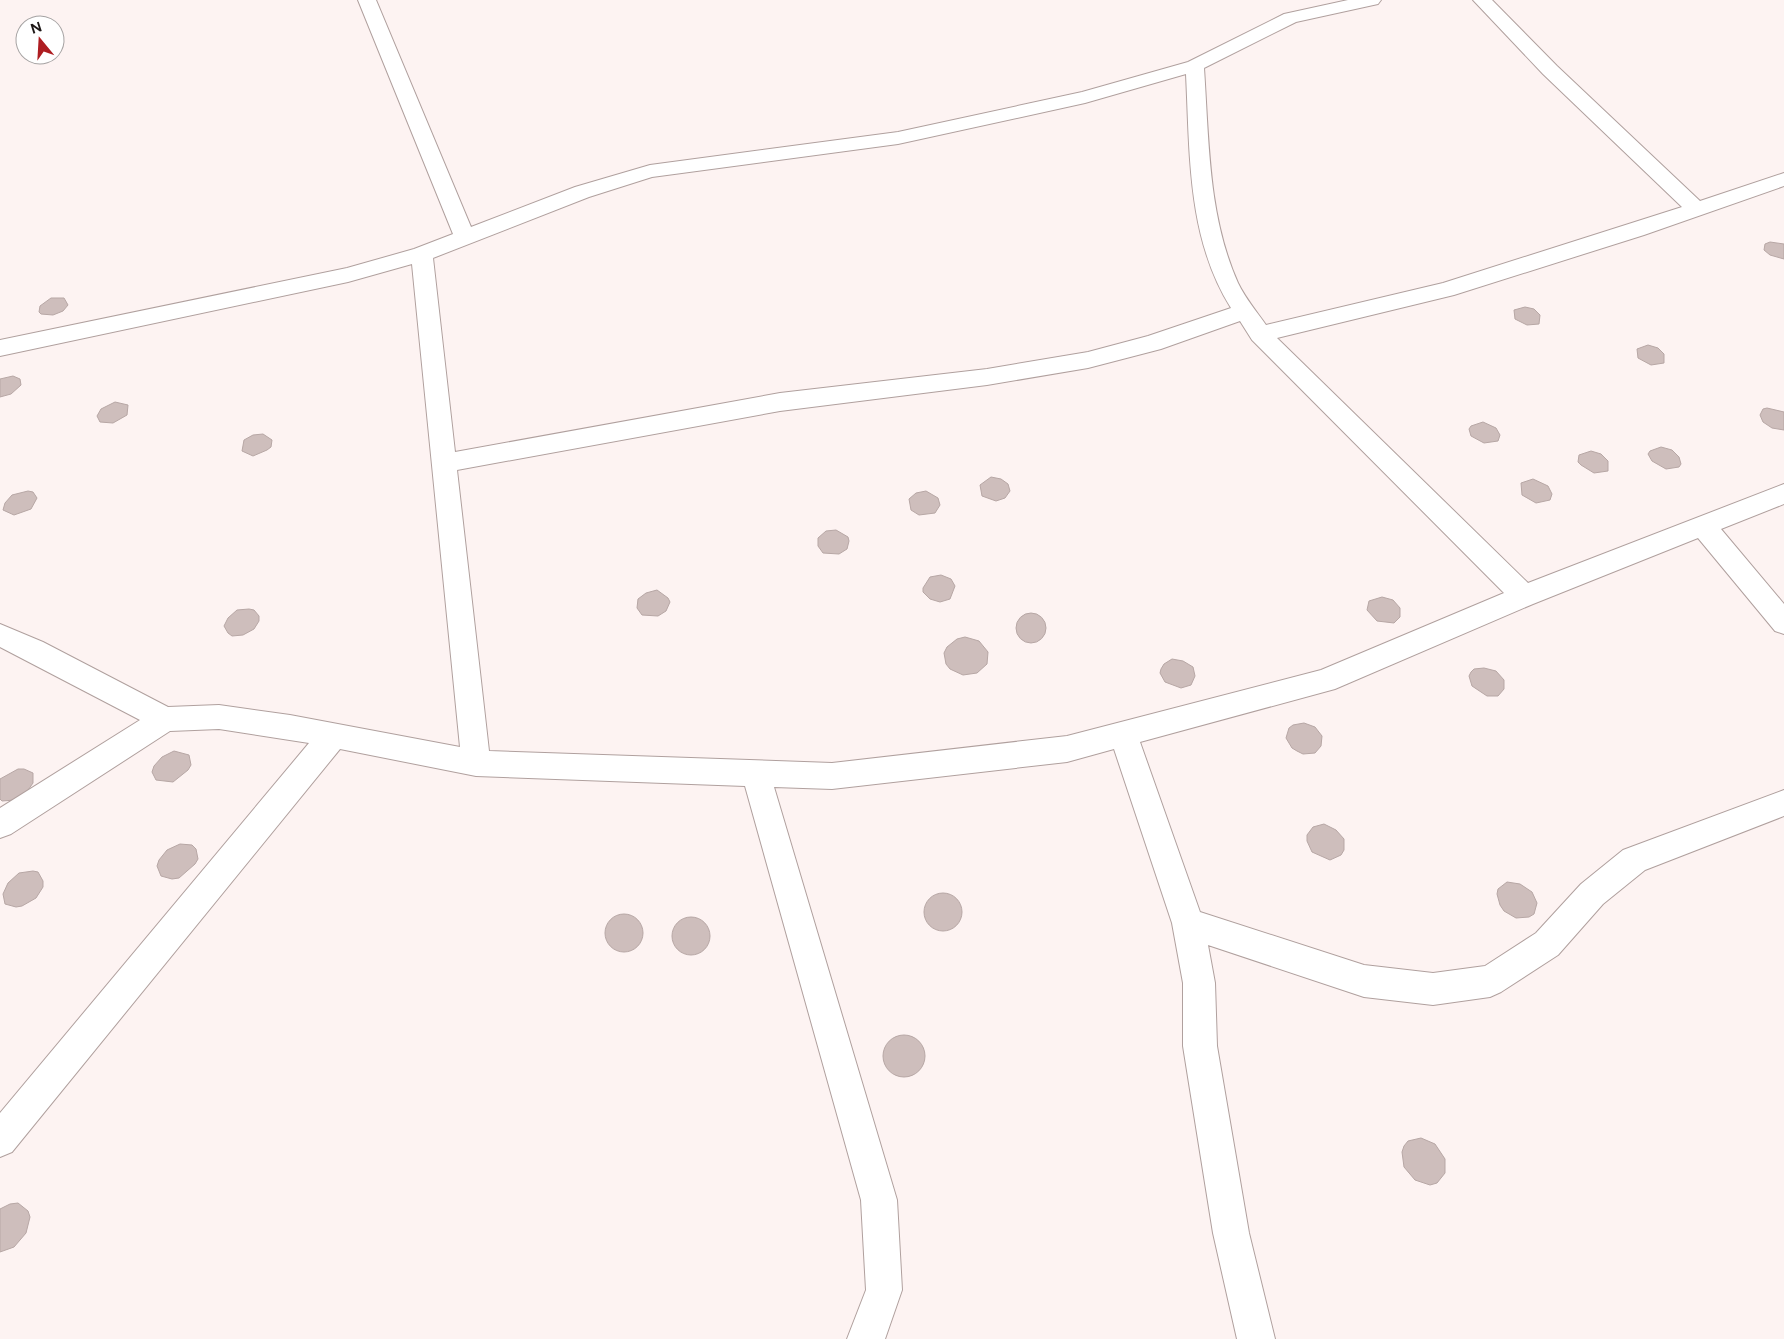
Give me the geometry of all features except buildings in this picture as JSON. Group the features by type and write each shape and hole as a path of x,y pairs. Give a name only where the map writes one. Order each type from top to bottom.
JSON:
{"street":[{"path":"367,0 465,238"},
{"path":"1282,0 1290,18"},
{"path":"0,348 348,275 422,254 582,192 650,171 898,138 1085,97 1195,66 1290,18 1372,0"},
{"path":"1482,0 1550,70 1696,209"},
{"path":"1195,66 1201,182 1209,229 1228,285 1260,334 1524,596"},
{"path":"1260,334 1446,290 1784,179"},
{"path":"422,254 476,763"},
{"path":"444,463 780,402 987,377 1088,360 1154,343 1245,312"},
{"path":"0,635 33,650 165,719 219,717 290,727 476,763 832,776 1067,749 1325,681 1524,596 1784,494"},
{"path":"1703,526 1784,623"},
{"path":"0,824 165,719"},
{"path":"1123,735 1188,923 1199,983 1200,1046 1231,1233 1256,1339"},
{"path":"0,1140 333,736"},
{"path":"756,774 880,1200 884,1290 866,1339"},
{"path":"1188,923 1364,981 1433,989 1490,981 1547,944 1592,894 1634,860 1784,803"}]}
